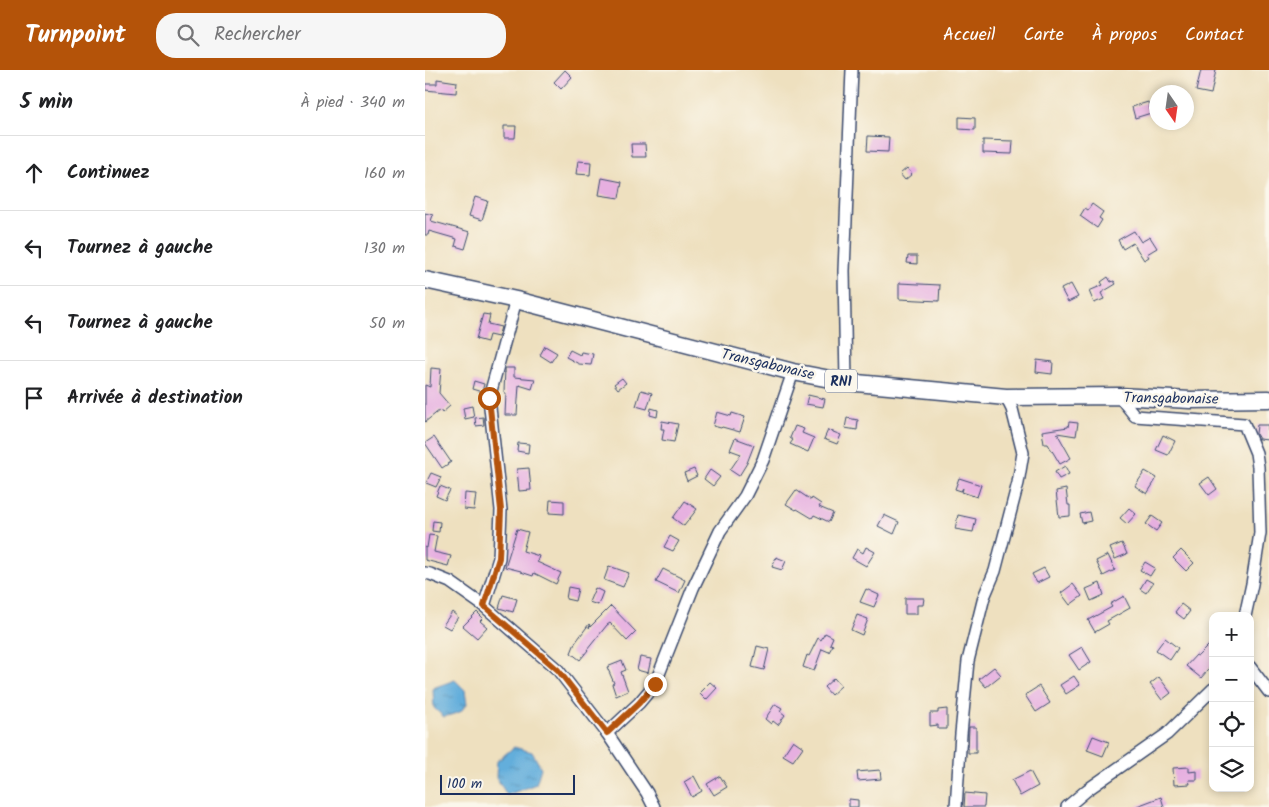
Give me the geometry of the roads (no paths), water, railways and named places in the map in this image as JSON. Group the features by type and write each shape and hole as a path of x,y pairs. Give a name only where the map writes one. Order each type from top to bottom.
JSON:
{"highway":[{"name":"Transgabonaise","path":"425,280 516,300 793,372 846,382 1006,397 1119,396 1190,400 1269,399"}],"street":[{"path":"846,382 844,271 852,70"},
{"path":"484,606 499,558 501,510 489,398 516,300"},
{"path":"607,733 639,703 655,684 693,588 720,531 745,496 763,460 793,372"},
{"path":"1119,396 1135,416 1244,424 1256,453 1260,533 1246,612"},
{"path":"956,807 968,661 984,597 995,571 1018,483 1023,453 1012,409 1006,397"},
{"path":"425,573 450,582 484,606 558,670 607,733 647,793 654,807"},
{"path":"1254,672 1269,692"},
{"path":"1067,807 1087,790 1167,734 1209,693"}],"water":[{"path":"455,680 465,690 467,704 460,712 444,717 434,708 433,688"},
{"path":"514,747 532,752 541,768 536,784 507,795 496,777 497,761"}]}
